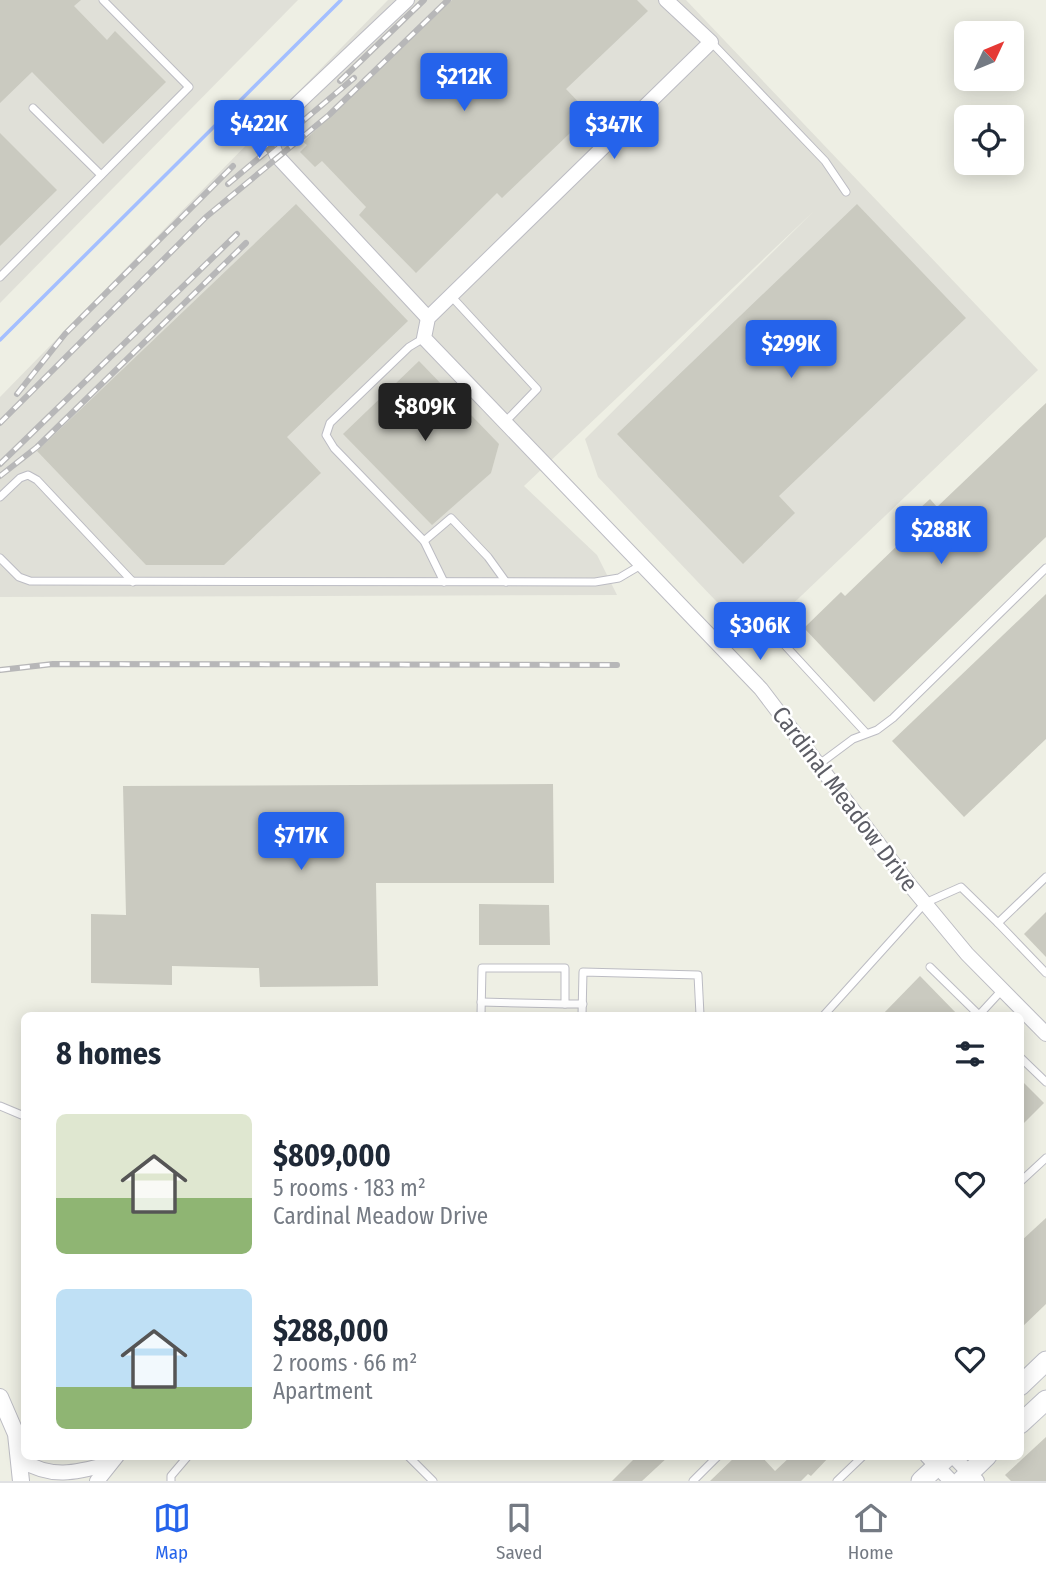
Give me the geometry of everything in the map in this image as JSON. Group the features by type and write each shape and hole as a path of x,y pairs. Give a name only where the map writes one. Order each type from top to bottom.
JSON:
{"main road":[{"path":"1024,1381 1046,1361"},
{"path":"1024,1420 1046,1400"},
{"path":"921,1481 940,1460"},
{"path":"965,1479 983,1460"}],"street":[{"path":"407,0 278,122 271,135 277,156 428,318"},
{"path":"424,338 428,318 711,42 666,0"},
{"name":"Cardinal Meadow Drive","path":"424,338 761,689 967,954 1046,1034"},
{"path":"0,1397 16,1434 21,1460 21,1481"},
{"path":"21,1460 55,1475 72,1474 112,1460"},
{"path":"97,1481 112,1460"},
{"path":"942,1460 965,1479"}],"lane":[{"path":"0,277 189,87 103,0"},
{"path":"711,42 825,161 846,192"},
{"path":"33,108 101,175"},
{"path":"451,296 537,389 505,422"},
{"path":"424,338 408,346 330,423 326,435 334,448 424,541 444,582"},
{"path":"0,496 20,478 28,475 37,480 133,582"},
{"path":"424,541 451,518 488,557 506,582"},
{"path":"0,558 19,577 30,581 595,582 619,578 642,565"},
{"path":"818,765 893,718 1046,568"},
{"path":"756,614 866,733"},
{"path":"998,923 1046,877"},
{"path":"827,1012 925,903 961,887 1046,973"},
{"path":"930,967 976,1012"},
{"path":"481,1012 482,968 565,968 565,1004"},
{"path":"582,1012 583,972 698,975 700,1012"},
{"path":"982,1012 1002,989"},
{"path":"481,1002 583,1004"},
{"path":"1024,1060 1046,1083"},
{"path":"0,1106 21,1115"},
{"path":"1024,1178 1046,1158"},
{"path":"171,1481 171,1476 185,1460"},
{"path":"412,1460 433,1481"},
{"path":"693,1481 714,1460"},
{"path":"837,1481 859,1460"}],"shaded area":[{"path":"0,0 298,0 0,303"},
{"path":"388,0 686,0 1038,370 754,641 598,477 585,439 814,211 524,486 597,555 617,595 0,597 0,397"}],"building":[{"path":"0,0 81,0 74,6 107,40 115,31 166,82 103,144 32,72 0,103"},
{"path":"452,0 637,0 648,11 566,89 590,114 502,198 497,193 416,273 359,215 366,207 322,161 315,167 300,152 307,145 303,142"},
{"path":"0,133 57,190 0,246"},
{"path":"296,204 408,321 287,437 321,473 224,565 146,565 37,451"},
{"path":"857,204 966,318 779,496 795,513 743,564 617,434"},
{"path":"419,361 499,444 491,473 432,525 343,434"},
{"path":"1046,403 1046,537 874,702 804,628 841,592 845,596 927,517 919,509 930,499 937,507"},
{"path":"1046,594 1046,739 964,817 892,741"},
{"path":"553,784 554,883 376,883 378,986 260,987 259,968 172,966 172,985 91,983 91,914 126,915 123,786"},
{"path":"479,904 549,905 550,945 479,945"},
{"path":"1046,912 1046,957 1024,934"},
{"path":"920,976 955,1012 885,1012"},
{"path":"1024,1083 1044,1103 1024,1123"},
{"path":"1046,1218 1046,1304 1024,1325 1024,1238"},
{"path":"1046,1437 1046,1481 1011,1481 1005,1475"},
{"path":"633,1460 665,1460 642,1481 612,1481"},
{"path":"732,1460 765,1460 775,1471 787,1460 826,1460 811,1476 808,1474 801,1481 710,1481"}],"waterway":[{"path":"0,340 341,0"}],"railway":[{"path":"340,81 424,0"},
{"path":"0,423 206,217 329,115 448,0"},
{"path":"228,184 354,78"},
{"path":"17,394 65,334 233,166"},
{"path":"0,464 237,234"},
{"path":"0,476 37,447 246,243"},
{"path":"0,670 53,664 617,665"}]}
